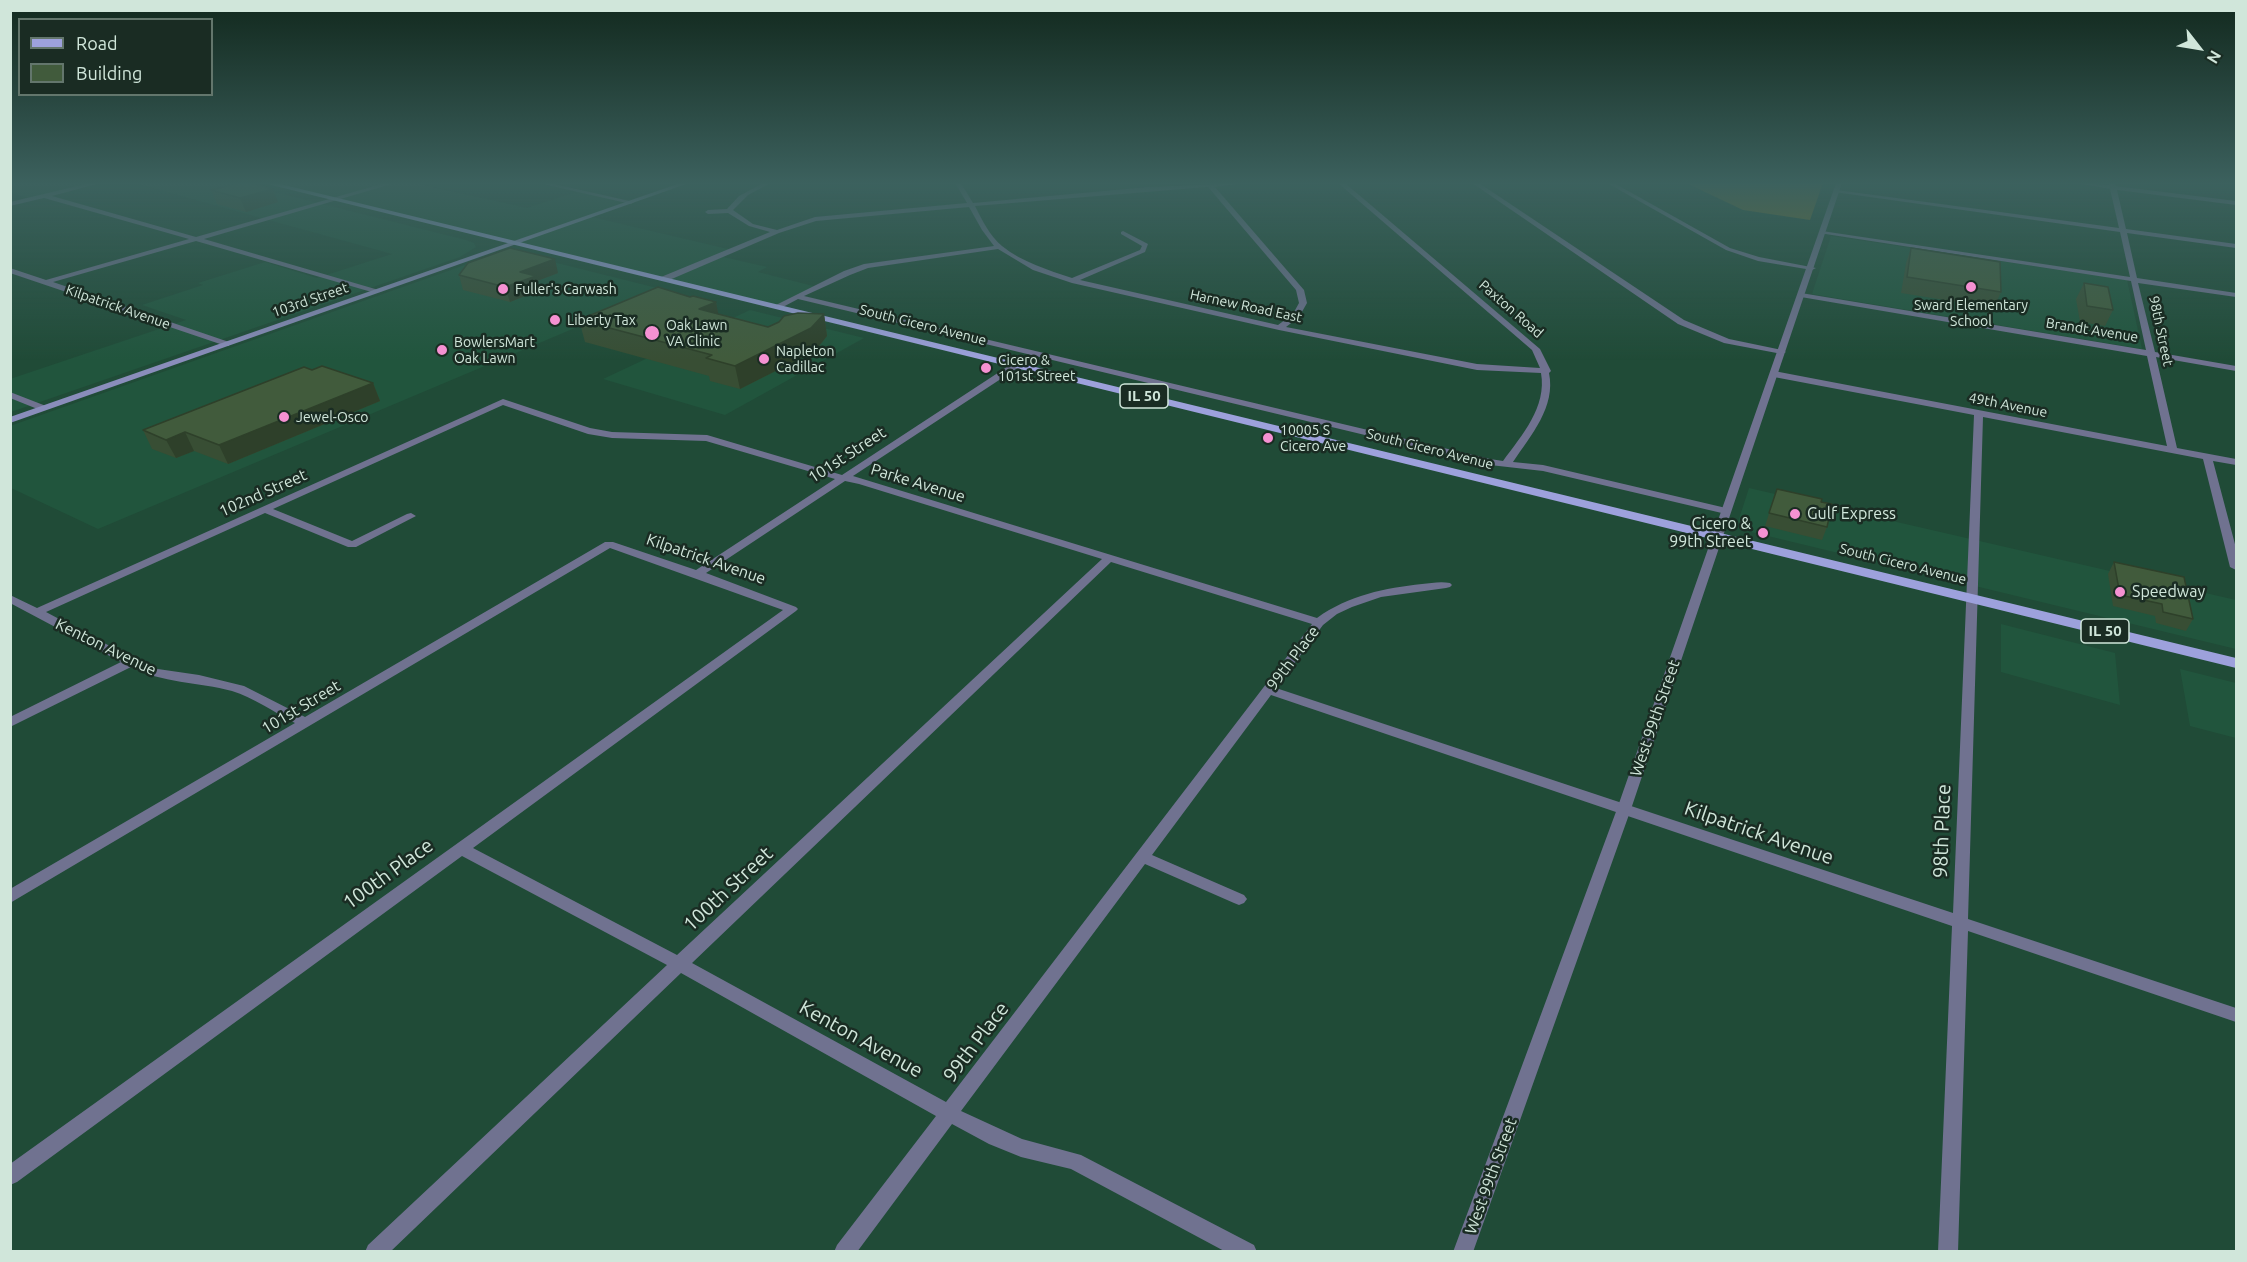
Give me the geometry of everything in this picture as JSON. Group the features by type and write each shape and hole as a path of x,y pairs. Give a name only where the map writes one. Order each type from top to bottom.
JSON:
{"main road":[{"name":"South Cicero Avenue","path":"509,242 2236,663"},
{"name":"103rd Street","path":"10,420 517,242"}],"street":[{"path":"46,282 187,242"},
{"path":"207,242 378,291"},
{"path":"664,279 753,242"},
{"name":"Harnew Road East","path":"995,242 999,247 1036,268 1072,281 1279,328 1477,367 1547,371"},
{"path":"1072,281 1143,251 1146,244 1142,242"},
{"path":"1259,242 1300,290 1303,303 1296,315 1279,328"},
{"name":"Paxton Road","path":"1411,242 1514,328 1536,349 1547,371"},
{"path":"1562,242 1681,322 1727,341 1782,352"},
{"path":"1715,242 1728,249 1758,259 1812,268"},
{"name":"West 99th Street","path":"1463,1251 1624,809 1819,242"},
{"path":"1881,242 2236,295"},
{"name":"98th Street","path":"2126,242 2173,450"},
{"path":"2207,242 2236,246"},
{"path":"778,306 847,273 867,266 999,247"},
{"name":"Kilpatrick Avenue","path":"10,270 226,344"},
{"name":"Brandt Avenue","path":"1801,295 2236,368"},
{"name":"South Cicero Avenue","path":"797,297 1490,462 1543,468 1726,511"},
{"name":"101st Street","path":"697,574 1016,365"},
{"path":"1506,464 1539,413 1548,394 1547,371"},
{"name":"49th Avenue","path":"1774,374 2236,462"},
{"path":"10,395 43,408"},
{"name":"Parke Avenue","path":"503,402 588,431 621,435 707,438 843,478 861,481 1319,622"},
{"name":"102nd Street","path":"37,612 503,402"},
{"name":"98th Place","path":"1948,1251 1979,413"},
{"path":"2207,456 2236,567"},
{"path":"263,509 352,545 411,516"},
{"name":"Kilpatrick Avenue","path":"609,544 792,609"},
{"name":"101st Street","path":"10,897 609,544"},
{"name":"100th Street","path":"375,1251 1110,557"},
{"name":"99th Place","path":"844,1251 1319,622 1330,613 1351,602 1384,592 1446,585"},
{"name":"Kenton Avenue","path":"10,598 148,671 199,679 239,689 305,723"},
{"name":"100th Place","path":"10,1176 792,609"},
{"path":"10,723 131,662"},
{"name":"Kilpatrick Avenue","path":"1269,690 2236,1015"},
{"name":"Kenton Avenue","path":"460,848 679,964 948,1113 1013,1145 1074,1161 1247,1251"},
{"path":"1142,857 1239,899"}],"shaded area":[{"path":"348,242 471,242 476,247 460,257 11,412 10,379 186,320 142,305 203,285 198,283 265,262 317,278 392,254"},
{"path":"512,242 698,242 732,250 719,256 767,267 758,272 817,287 778,306"},
{"name":"Sward Elementary School","path":"1829,242 1871,242 2127,280 2142,349 1812,294"},
{"path":"533,257 665,290 98,529 11,488 10,426 479,260"},
{"path":"750,310 864,338 725,415 603,379"},
{"path":"1749,488 2236,600 2236,649 1743,530 1737,525"},
{"path":"2001,624 2115,653 2120,705 2001,672"},
{"path":"2180,669 2236,683 2236,738 2190,726"}],"building":[{"path":"510,248 555,259 520,272 536,276 505,287 459,275 468,263"},
{"path":"1911,248 2000,262 2001,292 1907,277"},
{"path":"2084,283 2108,287 2113,310 2087,306"},
{"path":"658,287 716,302 699,309 768,327 779,322 784,316 798,313 824,314 811,328 735,366 706,358 712,355 579,320"},
{"path":"322,366 373,383 219,445 185,432 166,440 143,430 304,367 312,370"},
{"path":"1777,489 1822,499 1821,502 1832,504 1827,527 1769,513"},
{"path":"2114,562 2184,577 2193,619 2163,612 2162,604 2120,595"}],"place":[{"name":"Sward Elementary School","path":"1971,287"},
{"name":"Fuller's Carwash","path":"503,289"},
{"name":"Liberty Tax","path":"555,320"},
{"name":"Oak Lawn VA Clinic","path":"652,333"},
{"name":"BowlersMart Oak Lawn","path":"442,350"},
{"name":"Napleton Cadillac","path":"764,359"},
{"name":"Cicero & 101st Street","path":"986,368"},
{"name":"Jewel-Osco","path":"284,417"},
{"name":"10005 S Cicero Ave","path":"1268,438"},
{"name":"Gulf Express","path":"1795,514"},
{"name":"Cicero & 99th Street","path":"1763,533"},
{"name":"Speedway","path":"2120,592"}]}
